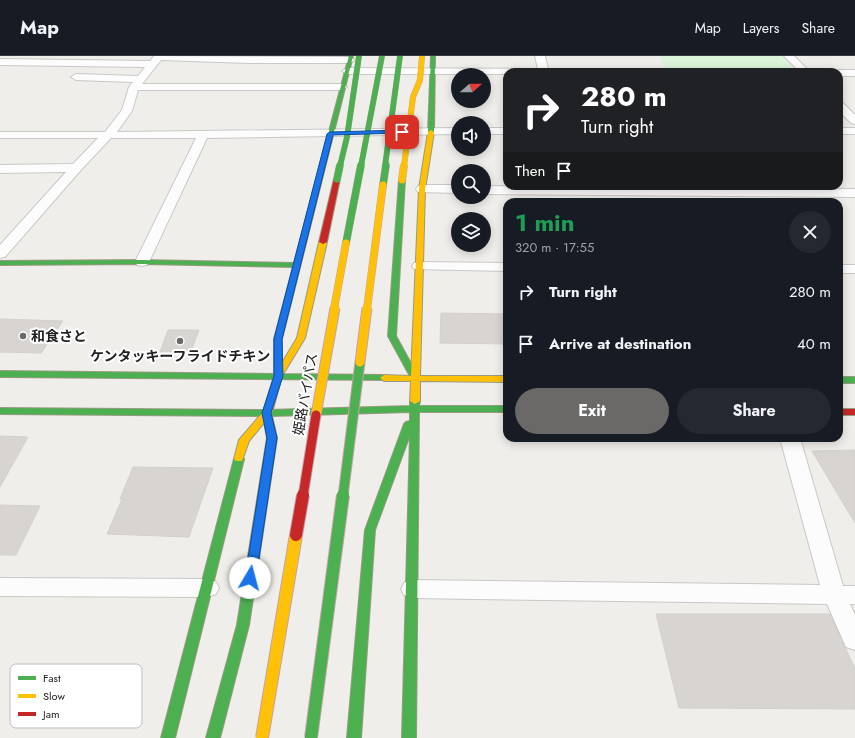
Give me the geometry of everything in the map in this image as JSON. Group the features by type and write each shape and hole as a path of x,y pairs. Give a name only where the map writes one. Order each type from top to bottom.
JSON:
{"main road":[{"path":"168,738 208,588 244,440 267,413 278,376 301,338 347,137 359,56"},
{"path":"353,95 364,72 368,56"},
{"name":"姫路バイパス","path":"262,738 338,280 382,56"},
{"path":"311,738 400,56"},
{"path":"413,97 420,80 422,56"},
{"path":"410,738 415,408 419,266 422,189 431,132 434,72 433,56"},
{"path":"278,376 278,339 350,58"},
{"path":"412,64 411,79 413,97 402,180 392,336 416,379"},
{"path":"0,263 142,262 297,265"},
{"path":"0,374 503,379"},
{"path":"843,380 855,380"},
{"path":"354,738 370,530 415,408"},
{"path":"0,411 267,413 415,408 503,409"},
{"path":"843,412 855,412"},
{"path":"213,738 243,625 272,438 267,413"}],"street":[{"path":"86,63 93,56"},
{"path":"540,56 543,68"},
{"path":"790,56 801,68"},
{"path":"0,62 86,63 157,59 350,58"},
{"path":"0,254 76,168 108,135 127,111 137,83 157,59"},
{"path":"651,61 655,68"},
{"path":"347,71 503,72"},
{"path":"843,73 855,73"},
{"path":"76,77 137,83 342,87"},
{"path":"843,110 855,121"},
{"path":"491,131 503,131"},
{"path":"843,131 855,131"},
{"path":"0,135 203,135 451,132"},
{"path":"142,262 203,135"},
{"path":"0,169 76,168"},
{"path":"422,189 451,190"},
{"path":"491,190 714,194 855,192"},
{"path":"419,266 503,267"},
{"path":"843,269 855,269"},
{"path":"791,442 844,596 855,640"},
{"path":"0,587 208,588"},
{"path":"412,589 844,596"}],"green space":[{"path":"659,56 781,56 793,68 666,68"}],"building":[{"path":"441,313 503,314 503,344 440,343"},
{"path":"0,319 63,321 41,353 0,352"},
{"name":"ケンタッキーフライドチキン","path":"168,330 199,330 191,351 160,352"},
{"path":"0,436 28,437 0,487"},
{"path":"855,450 855,523 812,451"},
{"path":"133,467 213,468 189,537 107,534 122,499 120,499"},
{"path":"0,505 40,506 16,555 0,555"},
{"path":"656,614 830,614 855,669 855,709 679,708"}],"traffic: fast":[{"path":"278,376 278,339 351,56"},
{"path":"337,179 347,137 359,56"},
{"path":"346,243 382,56"},
{"path":"383,185 400,56"},
{"path":"431,132 433,56"},
{"path":"402,180 392,336 415,378"},
{"path":"0,263 142,262 297,265"},
{"path":"311,738 360,362"},
{"path":"0,374 384,378"},
{"path":"843,380 855,380"},
{"path":"409,738 415,401"},
{"path":"0,411 267,413 388,409 503,409"},
{"path":"213,738 243,625 272,438 267,413"},
{"path":"354,738 370,530 409,424"},
{"path":"168,738 239,459"}],"traffic: slow":[{"path":"402,180 413,97 420,80 422,56"},
{"path":"415,401 422,189 431,132"},
{"path":"360,362 383,185"},
{"path":"239,459 244,440 267,413 278,376 301,338 323,242"},
{"path":"316,415 346,243"},
{"path":"384,378 503,379"},
{"path":"262,738 296,535"}],"traffic: jam":[{"path":"323,242 337,179"},
{"path":"843,412 855,412"},
{"path":"296,535 316,415"}],"place":[{"name":"和食さと","path":"23,336"},
{"name":"ケンタッキーフライドチキン","path":"180,341"}],"route":[{"path":"250,578 272,438 267,413 278,376 278,339 330,134 402,132"}]}
